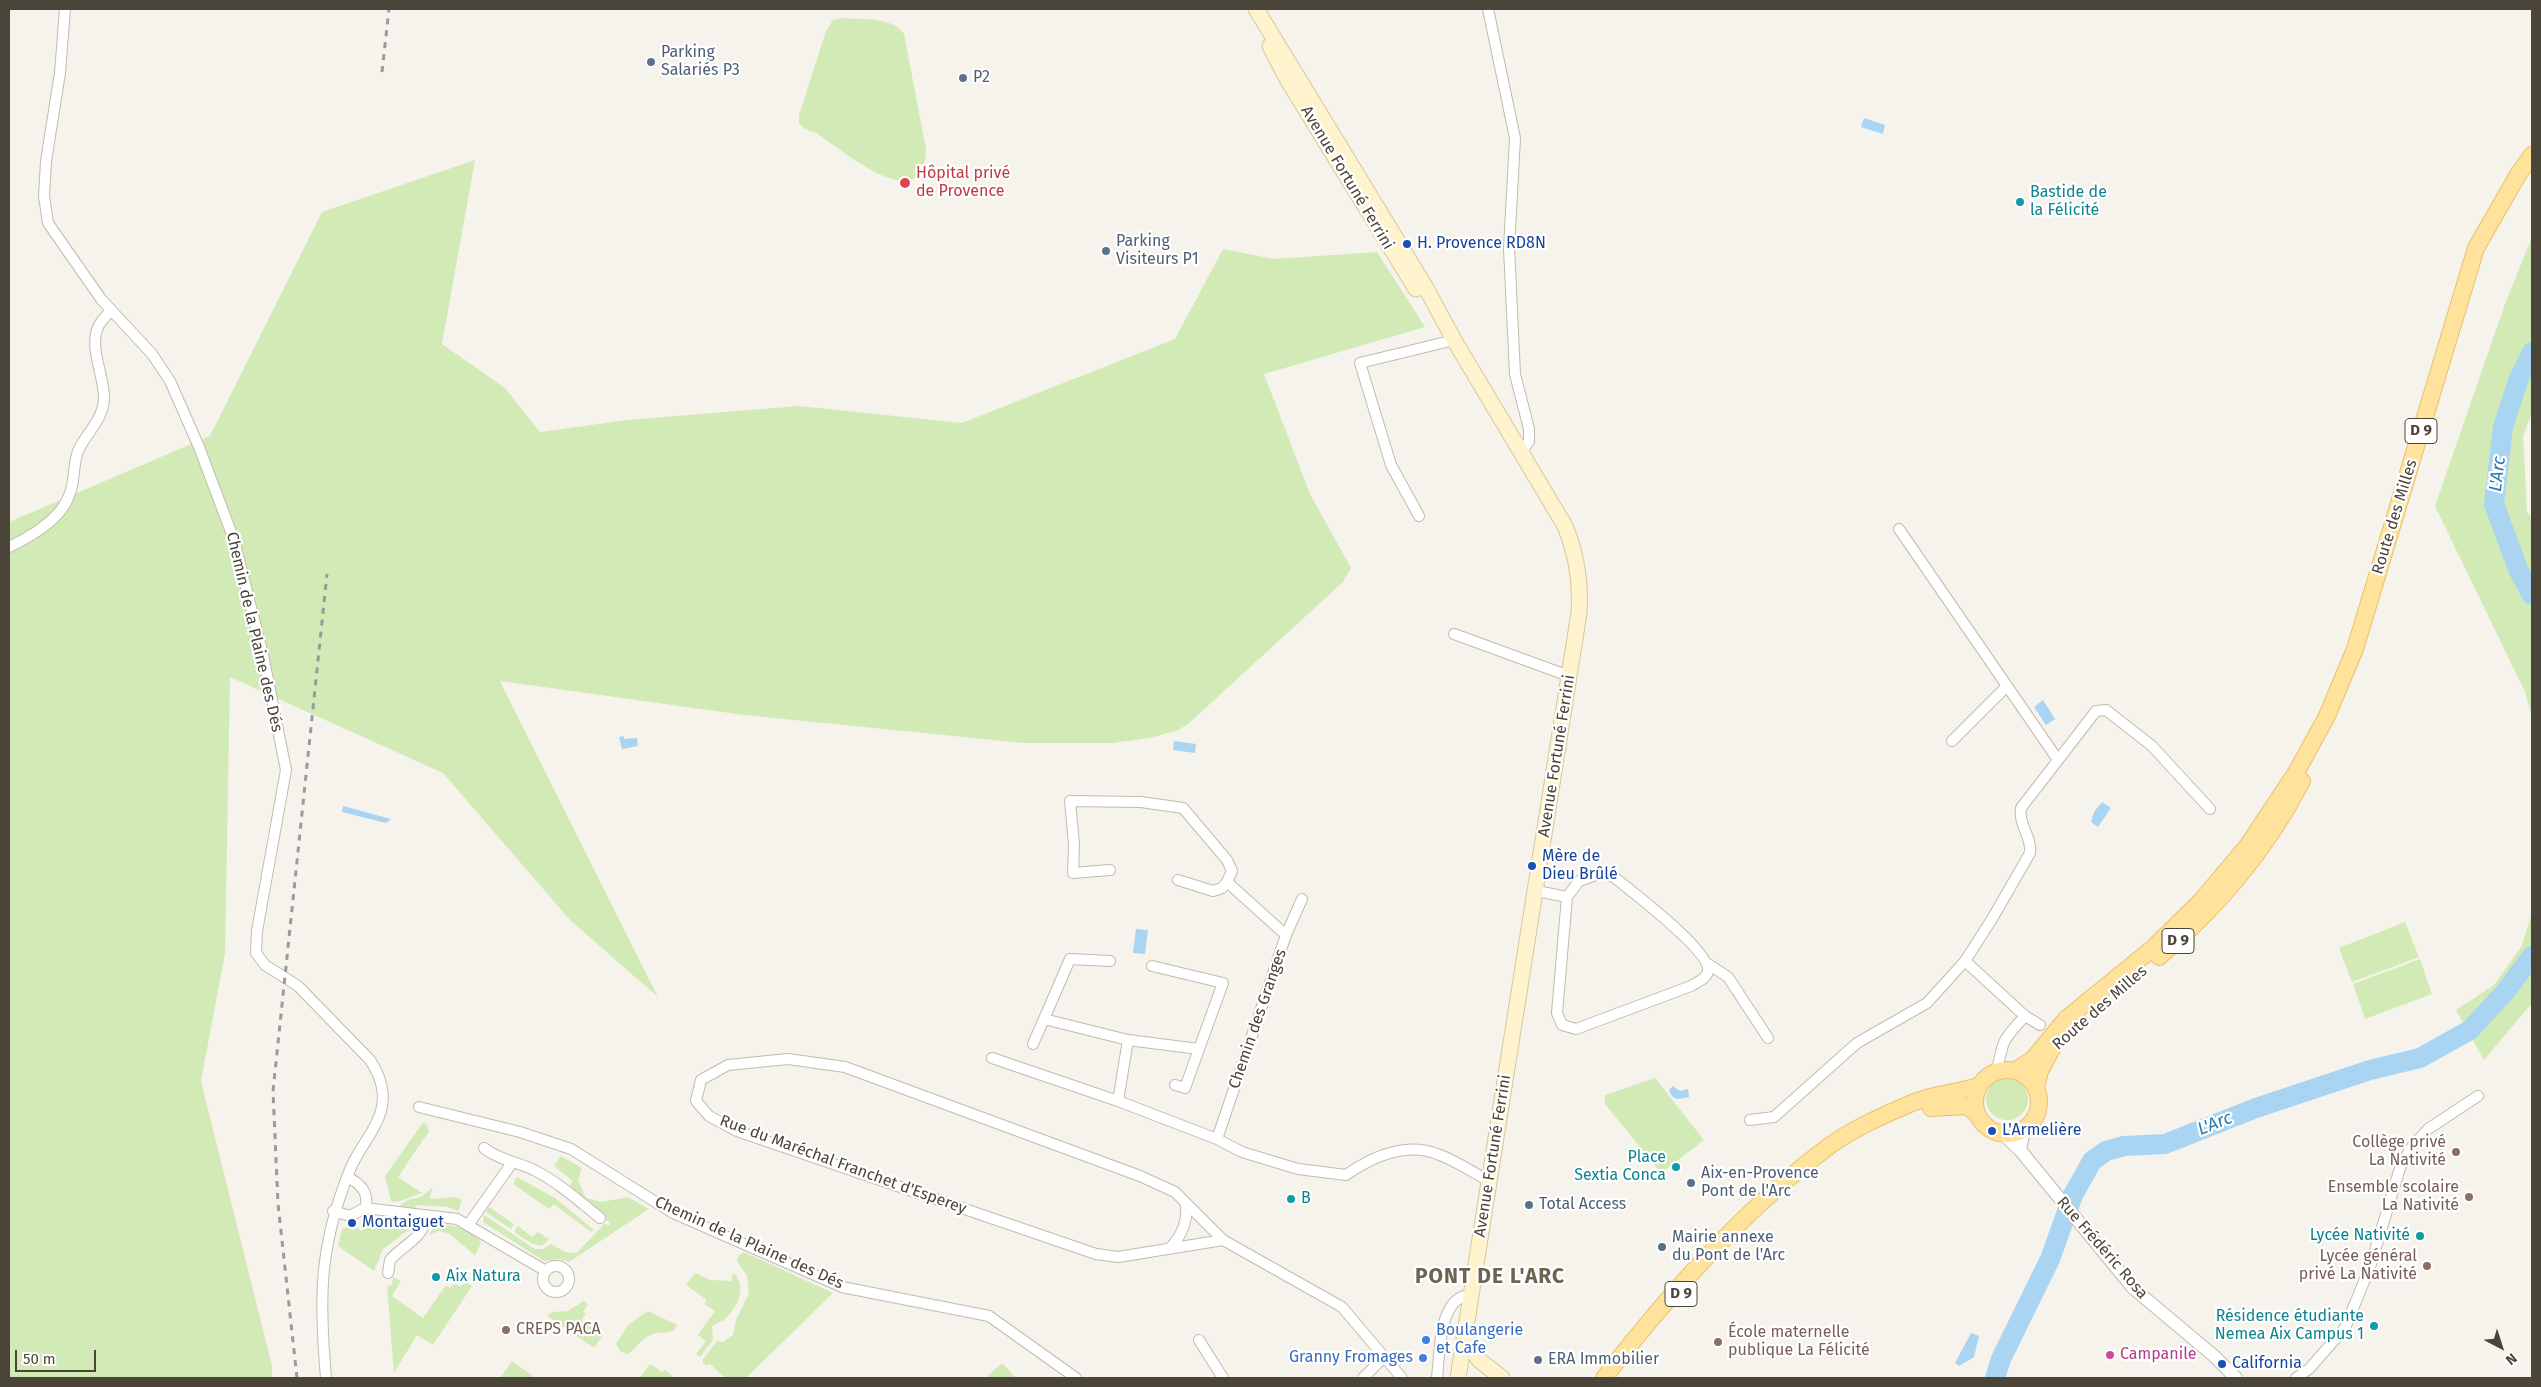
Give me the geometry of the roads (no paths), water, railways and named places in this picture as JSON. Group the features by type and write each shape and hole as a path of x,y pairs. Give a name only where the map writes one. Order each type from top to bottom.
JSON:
{"main road":[{"name":"Avenue Fortuné Ferrini","path":"1251,9 1283,72 1393,255 1454,340"},
{"name":"Avenue Fortuné Ferrini","path":"1256,9 1418,274 1454,340 1565,526 1577,564 1580,595 1569,676 1537,891 1458,1378"},
{"name":"Route des Milles","path":"2036,1088 2047,1054 2058,1040 2168,950 2200,919 2247,866 2290,805 2310,767 2327,716 2355,649 2476,248 2519,173 2532,155"},
{"name":"Route des Milles","path":"2004,1068 2033,1060 2066,1019 2153,948 2201,901 2248,845 2272,811 2297,771 2327,716"},
{"path":"2004,1068 2028,1077 2036,1088 2039,1100 2038,1111 2033,1122 2024,1130 2004,1135 1992,1131 1982,1124 1976,1113 1975,1095 1978,1086 1986,1077 2004,1068"},
{"name":"D 9","path":"1615,1378 1658,1320 1704,1269 1829,1146 1866,1125 1914,1102 1978,1086"},
{"name":"D 9","path":"1604,1378 1652,1317 1691,1274 1776,1197 1836,1154 1918,1111 1951,1105 1966,1106 1976,1113"},
{"path":"1464,1336 1479,1360 1502,1378"}],"street":[{"name":"Chemin de la Plaine des Dés","path":"65,9 60,73 46,161 44,196 48,223 100,299 152,354 170,381 199,447 234,540 263,655 286,770 257,931 256,953 266,965 298,986 370,1060 379,1073 383,1094 381,1110 347,1177"},
{"path":"1488,9 1515,138 1509,248 1515,374 1529,429 1529,441 1522,452"},
{"path":"9,547 30,537 45,525 60,509 70,494 78,452 98,420 104,397 96,337 99,325 111,310"},
{"path":"1419,516 1391,465 1360,363 1454,340"},
{"path":"1899,529 2058,760"},
{"path":"1454,634 1569,676"},
{"path":"1952,741 2007,686"},
{"path":"1750,1120 1774,1117 1857,1043 1927,1004 1965,961 2030,853 2031,843 2019,818 2020,808 2096,711 2106,710 2152,746 2210,809"},
{"path":"1110,870 1073,873 1074,844 1070,801 1140,802 1183,808 1227,860 1232,871 1222,888 1213,891 1178,880"},
{"path":"1708,964 1706,976 1691,986 1576,1030 1562,1026 1557,1014 1567,897 1579,881 1601,873 1614,877 1678,930 1704,955 1708,964 1728,977 1768,1038"},
{"path":"1227,882 1286,936"},
{"path":"1537,891 1567,897"},
{"name":"Chemin des Granges","path":"1217,1139 1286,936 1302,900"},
{"path":"1033,1044 1070,959 1110,961"},
{"path":"1965,961 2025,1016 2040,1025"},
{"path":"1152,966 1223,983 1185,1088 1175,1085"},
{"path":"2004,1068 1999,1050 2003,1040 2025,1016"},
{"path":"1044,1019 1128,1040 1199,1049"},
{"path":"1118,1101 1128,1040"},
{"path":"992,1058 1118,1101 1217,1139 1242,1152 1298,1170 1346,1175 1367,1161 1406,1149 1436,1153 1489,1181"},
{"name":"Rue du Maréchal Franchet d'Esperey","path":"788,1059 845,1067 1140,1176 1175,1192 1223,1240 1118,1257 1096,1254 737,1131 709,1116 696,1100 701,1080 728,1065 788,1059"},
{"path":"2296,1378 2309,1368 2345,1328 2370,1267 2400,1168 2410,1149 2428,1129 2478,1096"},
{"name":"Chemin de la Plaine des Dés","path":"419,1107 520,1132 571,1149 674,1213 842,1287 989,1316 1076,1378"},
{"path":"2023,1154 2024,1130"},
{"name":"Rue Frédéric Rosa","path":"2004,1135 2023,1154 2133,1288 2214,1356 2236,1378"},
{"path":"484,1148 493,1156 534,1170 574,1197 600,1218"},
{"path":"468,1225 512,1163"},
{"path":"326,1378 321,1321 323,1263 334,1211 347,1177 355,1181 365,1192 365,1208"},
{"path":"1169,1249 1179,1240 1187,1217 1186,1204"},
{"path":"334,1211 350,1216 365,1208 457,1219 546,1271"},
{"path":"388,1273 390,1260 417,1238 424,1228 427,1216"},
{"path":"1223,1240 1342,1307 1402,1378"},
{"path":"1437,1378 1443,1325 1449,1306 1459,1298 1470,1295"},
{"path":"1199,1340 1223,1378"},
{"path":"1363,1378 1384,1357"}],"water":[{"path":"1864,118 1885,125 1883,134 1861,127"},
{"path":"2043,700 2055,719 2046,725 2034,707"},
{"path":"624,736 624,739 637,738 638,746 622,749 619,737"},
{"path":"1174,741 1196,744 1195,753 1173,750"},
{"path":"2102,802 2111,808 2098,827 2091,822 2094,812"},
{"path":"343,806 391,819 386,823 342,812"},
{"path":"1136,929 1148,930 1145,954 1133,953"},
{"path":"1673,1086 1680,1091 1688,1089 1689,1097 1674,1098 1669,1090"},
{"path":"1971,1333 1979,1336 1974,1357 1959,1366 1955,1363"}],"waterway":[{"name":"L'Arc","path":"2532,352 2518,381 2503,427 2494,504 2518,569 2532,595"},
{"name":"L'Arc","path":"1995,1378 2001,1359 2050,1259 2073,1195 2092,1161 2106,1151 2124,1146 2165,1144 2256,1108 2370,1070 2420,1058 2470,1030 2505,992 2532,956"}],"railway":[{"path":"382,72 389,9"},
{"path":"297,1378 278,1204 273,1091 327,574"}],"place":[{"name":"Parking Salariés P3","path":"651,62"},
{"name":"P2","path":"963,78"},
{"name":"Hôpital privé de Provence","path":"905,183"},
{"name":"Bastide de la Félicité","path":"2020,202"},
{"name":"H. Provence RD8N","path":"1407,244"},
{"name":"Parking Visiteurs P1","path":"1106,251"},
{"name":"Mère de Dieu Brûlé","path":"1532,866"},
{"name":"L'Armelière","path":"1992,1131"},
{"name":"Collège privé La Nativité","path":"2456,1152"},
{"name":"Place Sextia Conca","path":"1676,1167"},
{"name":"Aix-en-Provence Pont de l'Arc","path":"1691,1183"},
{"name":"Ensemble scolaire La Nativité","path":"2469,1197"},
{"name":"B","path":"1291,1199"},
{"name":"Total Access","path":"1529,1205"},
{"name":"Montaiguet","path":"352,1223"},
{"name":"Lycée Nativité","path":"2420,1236"},
{"name":"Mairie annexe du Pont de l'Arc","path":"1662,1247"},
{"name":"Lycée général privé La Nativité","path":"2427,1266"},
{"name":"Aix Natura","path":"436,1277"},
{"name":"Résidence étudiante Nemea Aix Campus 1","path":"2374,1326"},
{"name":"CREPS PACA","path":"506,1330"},
{"name":"Boulangerie et Cafe","path":"1426,1340"},
{"name":"École maternelle publique La Félicité","path":"1718,1342"},
{"name":"Campanile","path":"2110,1355"},
{"name":"Granny Fromages","path":"1423,1358"},
{"name":"ERA Immobilier","path":"1538,1360"},
{"name":"California","path":"2222,1364"}],"district":[{"name":"PONT DE L'ARC","path":"1490,1277"}]}
